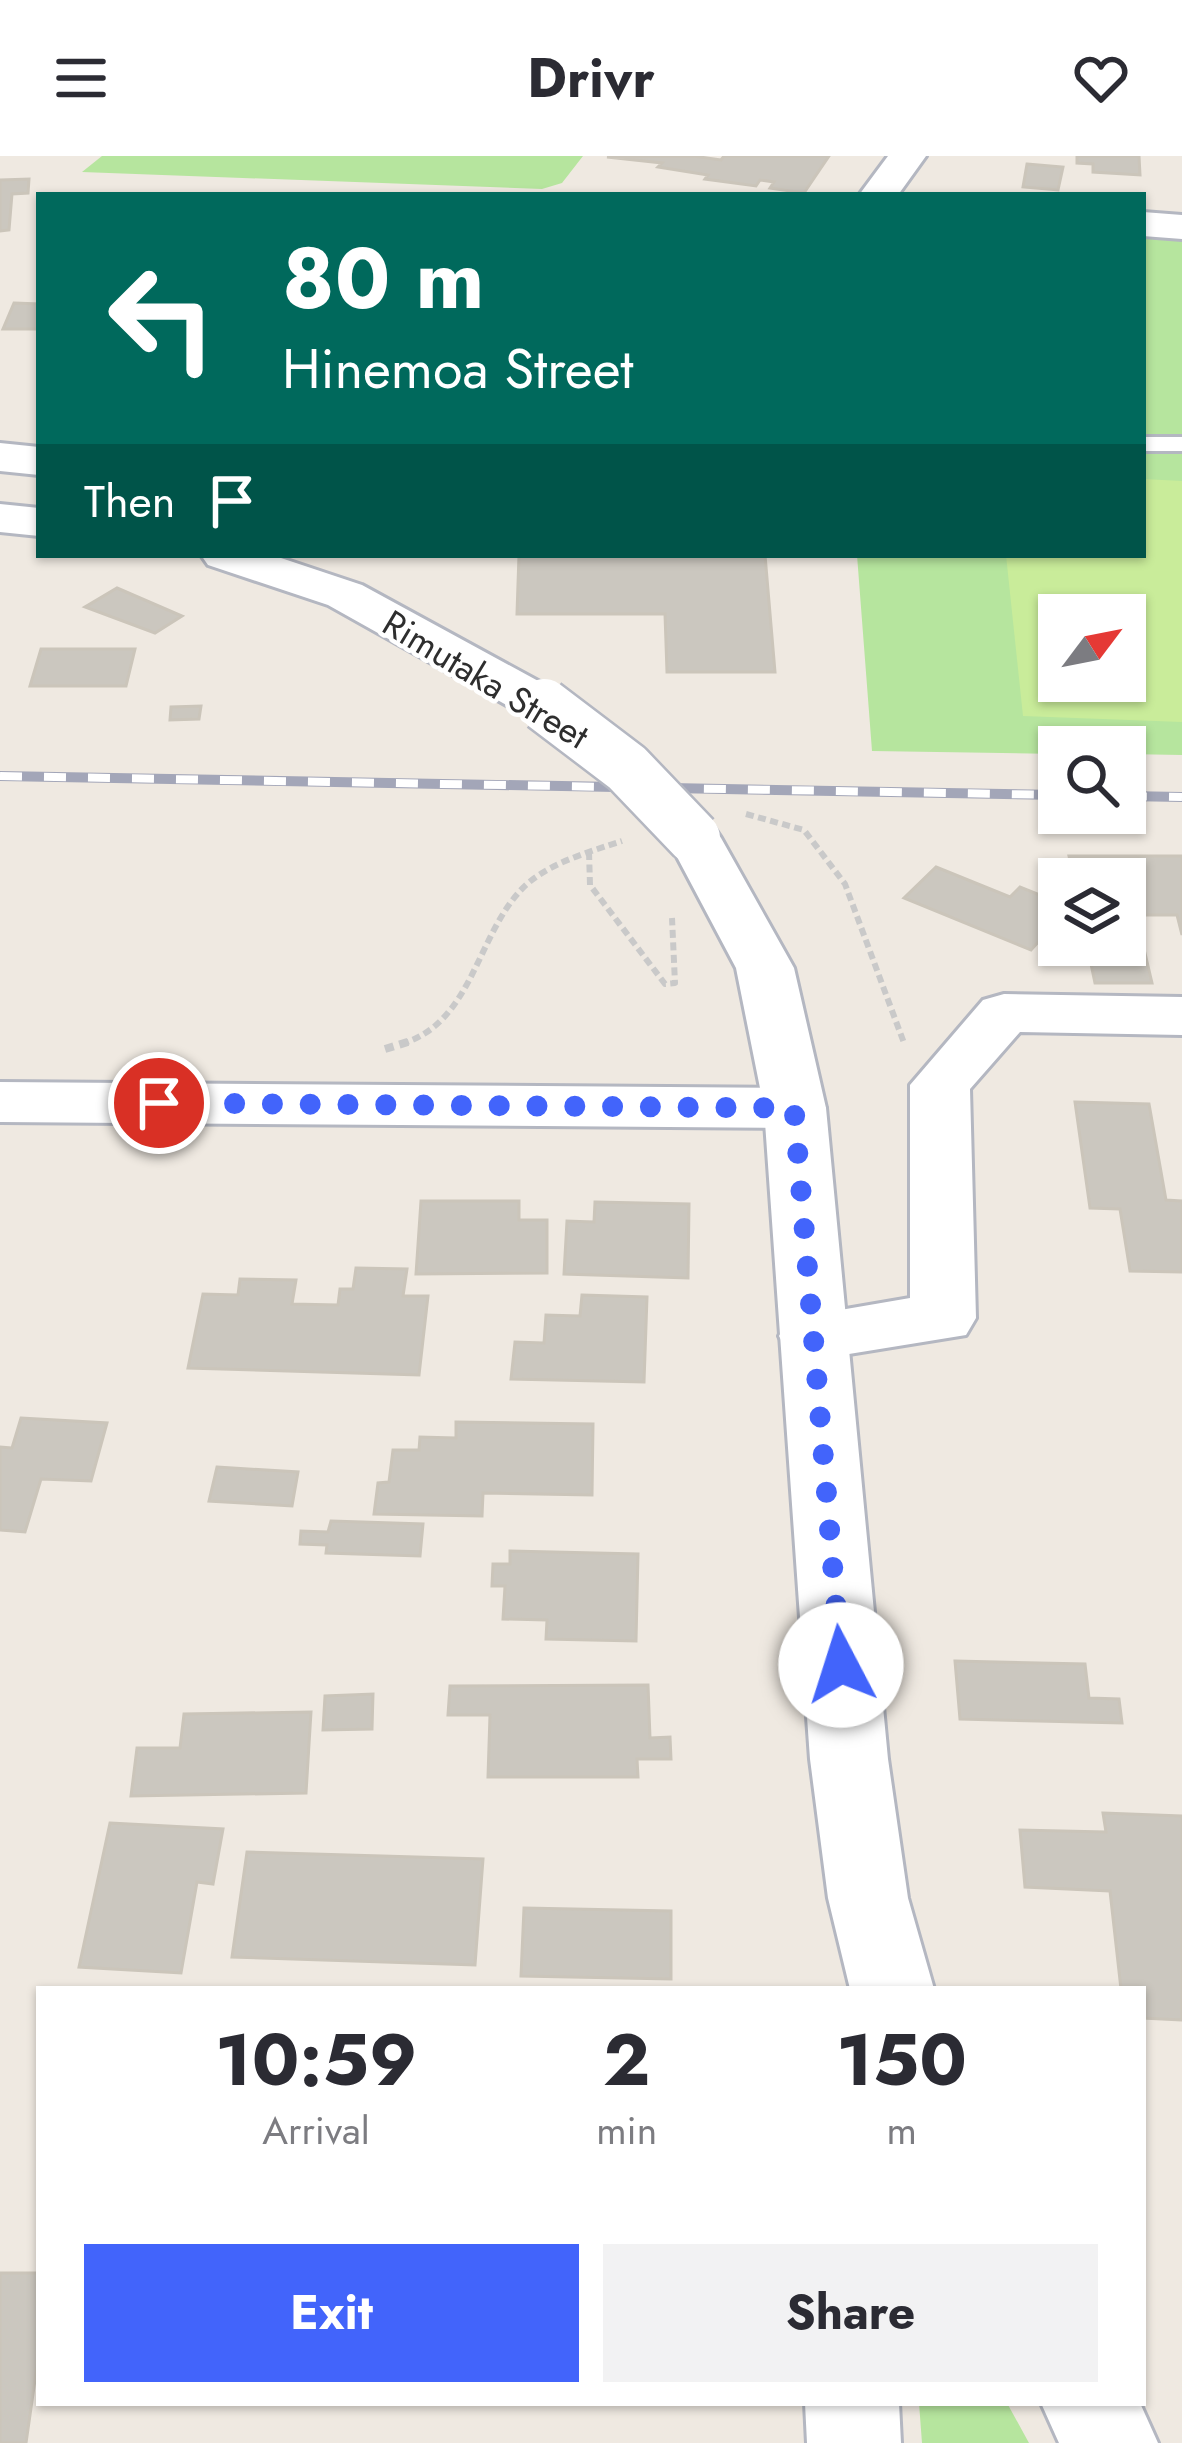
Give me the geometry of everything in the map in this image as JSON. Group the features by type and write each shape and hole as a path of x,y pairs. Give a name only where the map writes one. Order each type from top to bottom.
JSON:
{"main road":[{"path":"880,192 907,156"},
{"path":"1146,224 1182,227"},
{"path":"0,458 36,461"},
{"path":"0,518 36,522"},
{"name":"Rimutaka Street","path":"234,558 345,595 544,705 627,768 718,825 766,968 794,1108 850,1759 868,1898 891,1986"},
{"path":"812,1336 944,1318 940,1085 1004,1013 1182,1016"},
{"path":"0,1102 794,1108"},
{"path":"852,2406 854,2443"},
{"path":"1090,2406 1112,2443"}],"lane":[{"path":"1146,444 1182,444"}],"path":[{"path":"589,852 590,885 665,984 675,983 671,875 718,825 804,830 845,884 905,1047 940,1085"},
{"path":"369,1052 410,1045 447,1021 477,960 522,889 589,852 634,837"}],"green space":[{"path":"102,156 583,156 562,183 542,189 82,172"},
{"path":"1146,230 1182,232 1182,755 1146,754 1146,726 1038,726 1038,754 872,751 857,558 1146,558"},
{"path":"1146,479 1182,481 1182,722 1023,716 1006,558 1146,558"},
{"path":"919,2406 1009,2406 1029,2443 922,2443"}],"building":[{"path":"829,156 805,192 770,188 774,182 760,180 756,186 705,179 708,175 658,167 662,163 607,157"},
{"path":"1077,156 1139,156 1140,175 1093,172 1093,164 1077,163"},
{"path":"1027,164 1063,167 1058,190 1023,187"},
{"path":"29,179 28,193 12,194 9,230 0,231 0,180"},
{"path":"14,303 36,304 36,329 3,329"},
{"path":"519,558 765,558 775,672 667,672 665,614 517,614"},
{"path":"117,588 182,616 155,633 85,607"},
{"path":"41,649 135,649 126,686 30,686"},
{"path":"201,706 199,719 170,720 171,707"},
{"path":"1182,856 1182,935 1177,915 1146,915 1146,858 1069,858"},
{"path":"936,867 1010,897 1020,887 1038,894 1038,942 1031,950 904,898"},
{"path":"1146,958 1152,983 1095,983 1091,966 1146,966"},
{"path":"1075,1102 1149,1104 1166,1200 1182,1201 1182,1272 1130,1271 1120,1209 1090,1208"},
{"path":"421,1201 519,1201 519,1220 547,1220 547,1273 416,1274"},
{"path":"595,1202 689,1204 688,1278 564,1274 567,1221 594,1222"},
{"path":"356,1268 407,1269 403,1296 428,1296 419,1375 188,1368 203,1294 238,1295 240,1279 296,1280 292,1304 338,1305 340,1289 353,1289"},
{"path":"582,1295 647,1297 644,1382 511,1379 515,1342 544,1343 546,1315 580,1316"},
{"path":"21,1418 107,1423 91,1481 41,1479 25,1532 0,1530 0,1447 12,1448"},
{"path":"456,1422 593,1424 592,1495 483,1493 482,1516 374,1514 378,1483 389,1482 393,1450 419,1450 420,1437 456,1438"},
{"path":"217,1467 298,1472 292,1506 209,1501"},
{"path":"331,1521 423,1524 420,1556 326,1553 327,1545 300,1544 301,1531 328,1532"},
{"path":"510,1551 638,1554 636,1641 546,1639 547,1620 503,1619 505,1586 492,1586 493,1564 510,1564"},
{"path":"955,1661 1085,1664 1089,1698 1119,1699 1122,1723 960,1719"},
{"path":"648,1685 650,1738 670,1737 671,1759 637,1759 638,1777 488,1777 490,1715 448,1715 450,1686"},
{"path":"373,1694 372,1729 323,1730 325,1696"},
{"path":"311,1712 306,1793 131,1796 137,1748 180,1748 184,1714"},
{"path":"1103,1813 1182,1816 1182,2020 1146,2018 1146,1986 1121,1986 1110,1891 1025,1887 1020,1830 1106,1832"},
{"path":"110,1823 223,1829 213,1884 197,1882 181,1973 79,1967"},
{"path":"247,1852 483,1859 475,1965 232,1957"},
{"path":"524,1908 671,1911 671,1979 521,1976"},
{"path":"0,2273 36,2273 36,2373 26,2443 0,2443"}],"railway":[{"path":"0,776 1038,795"},
{"path":"1146,796 1182,797"}],"route":[{"path":"159,1103 794,1108 841,1665"}]}
